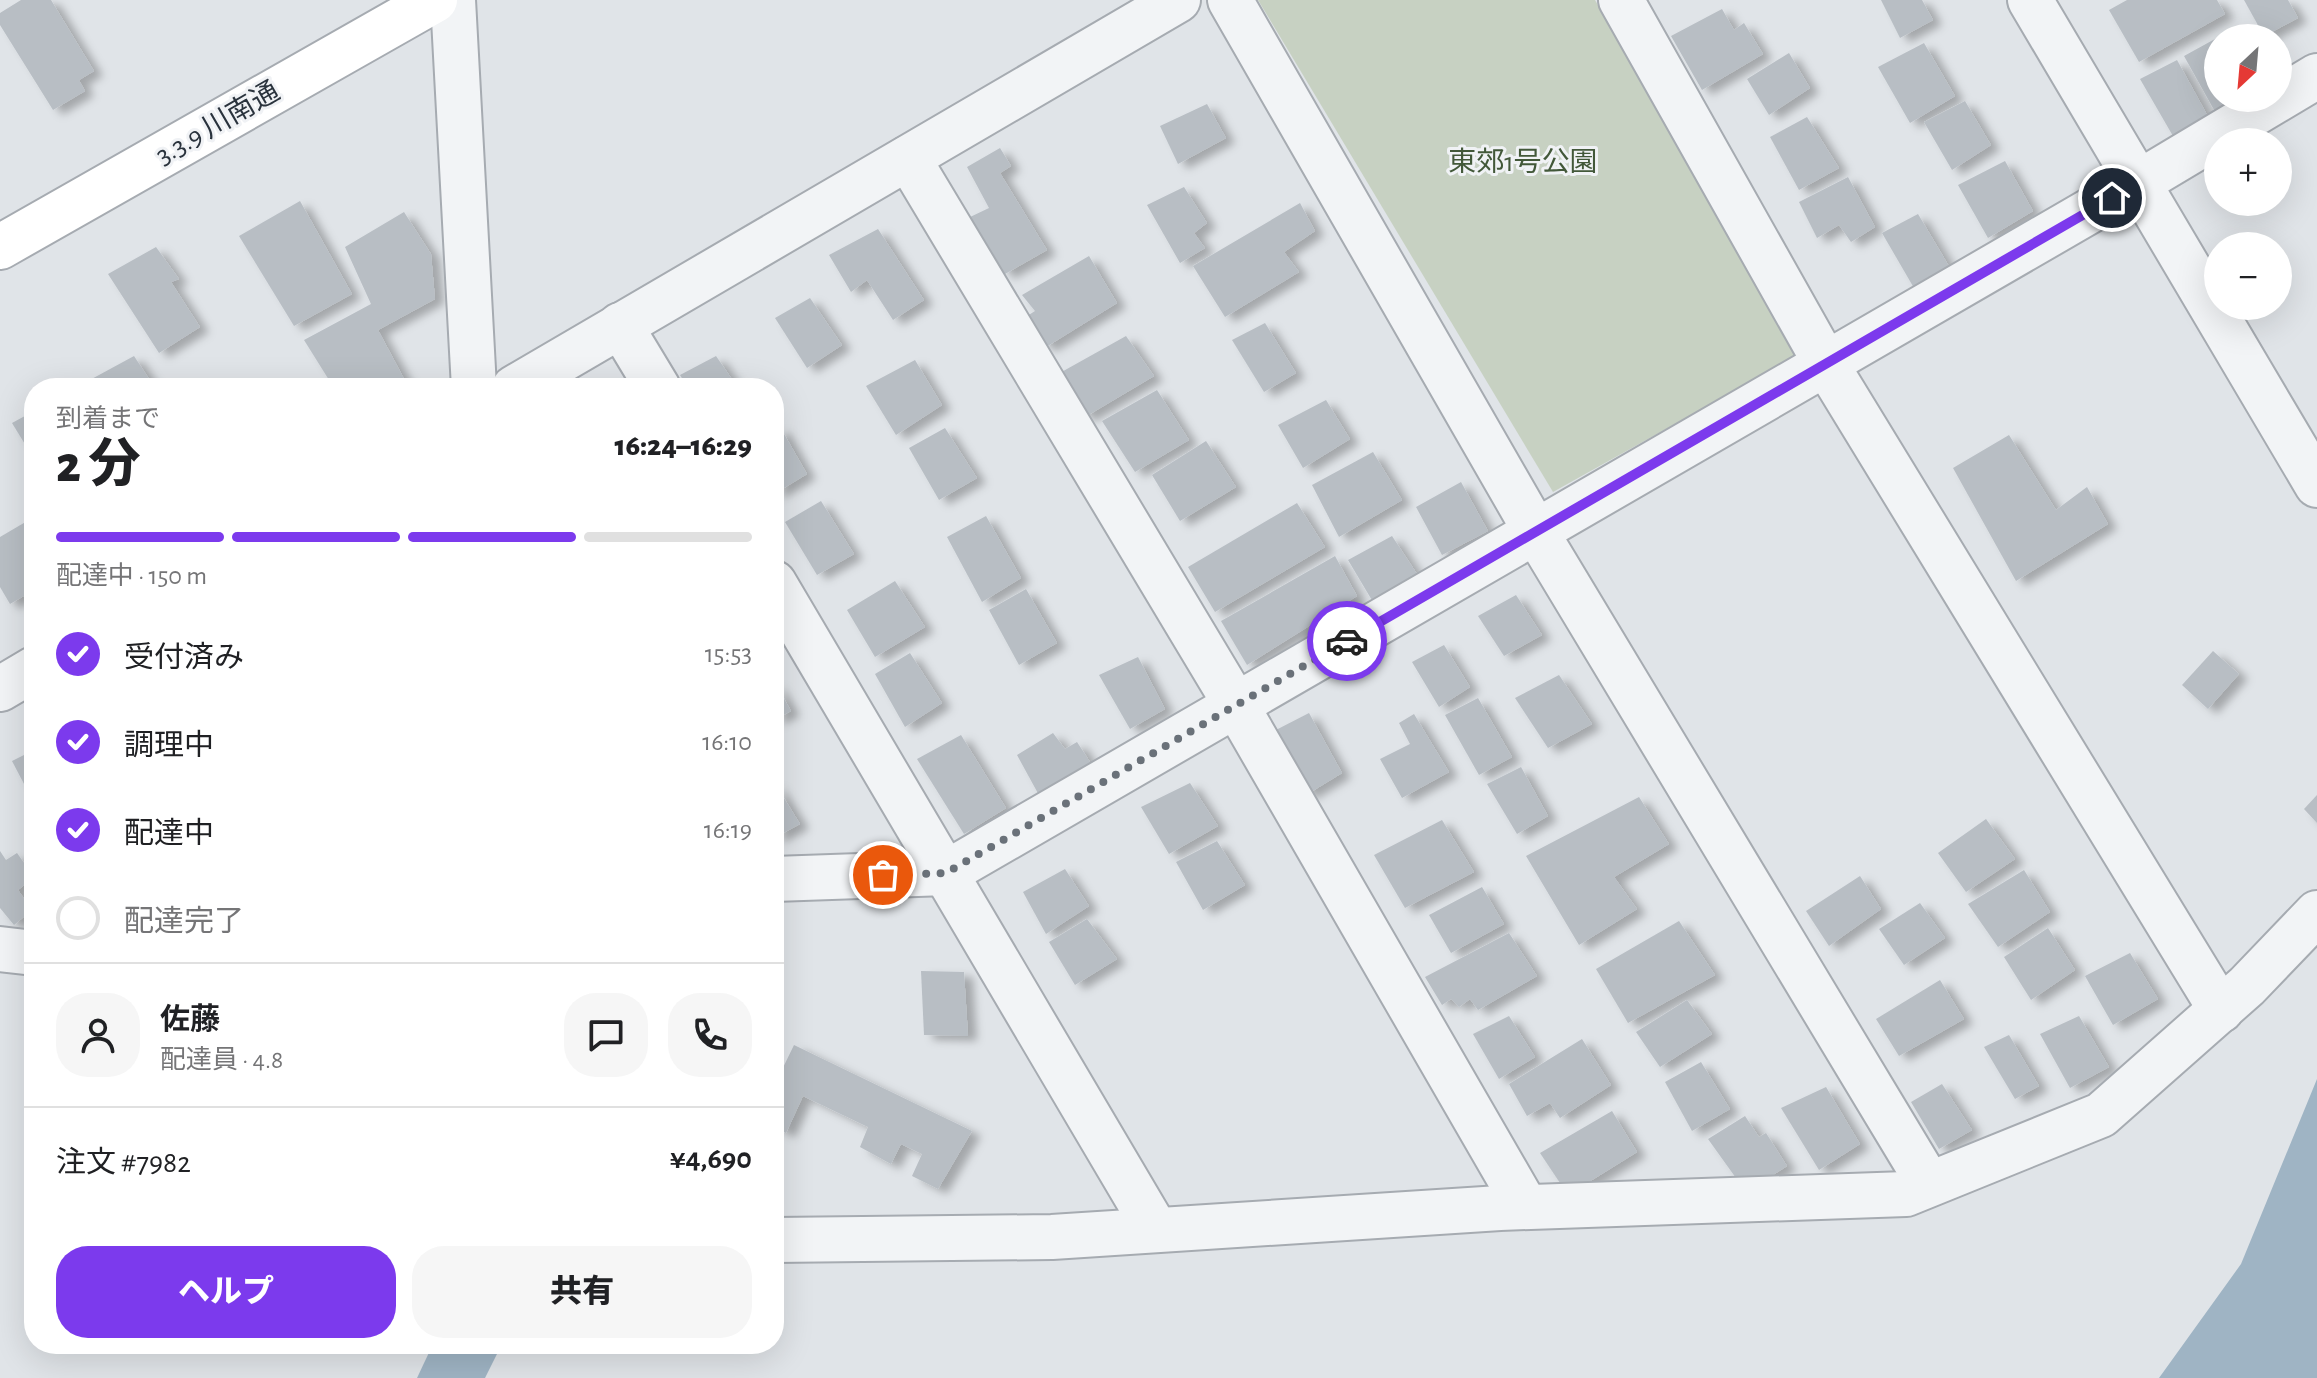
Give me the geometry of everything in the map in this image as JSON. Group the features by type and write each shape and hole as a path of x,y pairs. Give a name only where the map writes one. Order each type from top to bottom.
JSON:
{"street":[{"name":"3.3.9 川南通","path":"0,247 435,0"},
{"path":"453,0 473,378"},
{"path":"531,378 1178,0"},
{"path":"1230,0 1536,532 1929,1184"},
{"path":"1621,0 1826,364 2221,1010"},
{"path":"2030,0 2316,482"},
{"path":"784,879 946,873 2138,183 2317,76"},
{"path":"908,158 1236,705 1526,1207"},
{"path":"620,325 652,378"},
{"path":"784,600 1156,1230"},
{"path":"0,689 24,675"},
{"path":"784,1240 1037,1237 1526,1207 1906,1194 2101,1115 2221,1010 2317,913"},
{"path":"0,949 24,952"}],"green space":[{"name":"東郊1号公園","path":"1258,0 1595,0 1802,353 1553,492"}],"water":[{"path":"2317,1079 2317,1378 2159,1378 2241,1264"},
{"path":"428,1354 497,1354 485,1378 417,1378"}],"building":[{"path":"21,0 51,0 94,71 79,80 85,91 53,110 0,25 0,13"},
{"path":"1881,0 1922,0 1933,20 1900,38"},
{"path":"2127,0 2217,0 2225,14 2139,62 2109,10"},
{"path":"2244,0 2288,0 2298,18 2287,24 2257,24"},
{"path":"1722,9 1734,30 1744,23 1763,54 1702,90 1671,36"},
{"path":"1924,43 1955,96 1910,123 1878,67"},
{"path":"2204,45 2204,92 2184,56"},
{"path":"1789,53 1810,88 1769,115 1747,79"},
{"path":"2177,60 2211,122 2177,143 2140,79"},
{"path":"1965,101 1991,145 1952,170 1924,122"},
{"path":"1207,104 1226,138 1178,164 1160,126"},
{"path":"1807,117 1839,168 1799,190 1770,137"},
{"path":"1000,148 1011,166 1000,173 1047,250 1005,274 968,218 989,208 967,167"},
{"path":"2005,161 2033,211 1988,238 1958,185"},
{"path":"1848,177 1875,227 1851,242 1839,225 1817,238 1799,202"},
{"path":"1184,187 1207,223 1194,233 1205,248 1180,263 1147,205"},
{"path":"300,201 352,294 294,326 239,236"},
{"path":"1300,203 1315,231 1284,252 1299,272 1225,317 1193,266"},
{"path":"404,212 431,254 435,299 378,330 404,378 328,378 304,340 371,304 345,247"},
{"path":"1918,214 1950,268 1914,288 1882,233"},
{"path":"878,229 924,300 893,320 867,280 851,292 829,255"},
{"path":"156,247 179,279 171,282 200,327 159,353 108,274"},
{"path":"1089,256 1117,303 1046,347 1024,318 1035,311 1022,295"},
{"path":"810,298 842,345 807,368 775,318"},
{"path":"1265,323 1296,373 1264,392 1232,340"},
{"path":"1126,336 1154,376 1085,417 1058,374"},
{"path":"134,356 148,378 93,378"},
{"path":"716,356 731,378 682,378 680,375"},
{"path":"915,360 942,405 896,435 866,386"},
{"path":"1157,390 1189,440 1135,472 1102,421"},
{"path":"1326,400 1350,439 1303,468 1278,425"},
{"path":"24,416 24,443 12,423"},
{"path":"945,428 977,478 939,500 909,448"},
{"path":"784,434 807,474 784,488"},
{"path":"2009,435 2056,510 2087,487 2108,524 2016,581 1953,468"},
{"path":"1206,441 1236,487 1180,521 1152,475"},
{"path":"1373,452 1402,500 1339,537 1312,485"},
{"path":"1461,482 1488,531 1442,555 1416,507"},
{"path":"821,501 854,554 817,575 785,522"},
{"path":"1297,503 1325,547 1215,612 1188,567"},
{"path":"986,516 1021,578 982,602 947,537"},
{"path":"24,523 24,596 10,604 0,587 0,537"},
{"path":"1392,536 1421,580 1376,607 1348,560"},
{"path":"1335,556 1357,596 1247,665 1221,621"},
{"path":"895,581 925,627 875,657 847,610"},
{"path":"1026,589 1057,643 1019,665 989,610"},
{"path":"1516,595 1542,635 1504,656 1478,616"},
{"path":"1444,645 1470,687 1439,707 1412,662"},
{"path":"2213,651 2239,674 2208,709 2182,685"},
{"path":"910,653 942,703 905,727 875,674"},
{"path":"1138,657 1165,709 1130,729 1099,675"},
{"path":"1559,675 1592,724 1548,748 1515,698"},
{"path":"1478,698 1512,757 1479,775 1445,715"},
{"path":"784,699 791,711 784,715"},
{"path":"1309,713 1342,773 1306,795 1272,732"},
{"path":"1414,714 1449,772 1402,798 1380,759 1410,744 1399,723"},
{"path":"1053,733 1065,749 1077,742 1092,765 1040,797 1017,755"},
{"path":"961,735 1006,808 964,834 917,759"},
{"path":"24,755 24,784 12,761"},
{"path":"1521,767 1548,816 1517,834 1487,784"},
{"path":"1190,783 1218,826 1169,854 1141,807"},
{"path":"2317,795 2317,823 2304,809"},
{"path":"1639,797 1669,844 1614,877 1637,909 1579,945 1526,856"},
{"path":"784,798 800,824 784,833"},
{"path":"1986,819 2015,859 1966,892 1938,853"},
{"path":"1442,820 1474,872 1405,908 1374,855"},
{"path":"1217,841 1245,885 1203,910 1176,862"},
{"path":"0,851 6,860 17,853 24,863 24,885 18,890 24,899 24,917 14,925 0,908"},
{"path":"1065,869 1089,906 1046,934 1023,892"},
{"path":"2024,870 2050,912 1998,947 1968,904"},
{"path":"1860,876 1881,909 1829,946 1806,911"},
{"path":"1482,887 1504,924 1451,953 1429,915"},
{"path":"1920,903 1945,938 1904,965 1879,929"},
{"path":"1087,919 1117,959 1075,985 1049,942"},
{"path":"1679,921 1715,975 1628,1023 1596,969"},
{"path":"2048,928 2075,970 2031,1000 2004,957"},
{"path":"1509,933 1537,976 1478,1010 1470,999 1459,1007 1451,999 1442,1005 1425,977"},
{"path":"2130,953 2158,999 2113,1025 2085,976"},
{"path":"921,971 964,972 968,1036 924,1035"},
{"path":"1940,980 1964,1019 1899,1056 1876,1019"},
{"path":"1687,1000 1712,1034 1660,1067 1636,1032"},
{"path":"1509,1016 1535,1057 1499,1079 1473,1034"},
{"path":"2079,1016 2109,1067 2070,1088 2040,1034"},
{"path":"2009,1035 2039,1086 2015,1099 1984,1047"},
{"path":"1582,1039 1611,1085 1560,1118 1550,1103 1527,1116 1509,1084"},
{"path":"794,1045 972,1131 938,1189 912,1176 922,1154 901,1144 891,1164 860,1147 868,1127 803,1096 784,1132 784,1066"},
{"path":"1701,1062 1730,1109 1692,1131 1665,1082"},
{"path":"1942,1084 1972,1130 1939,1149 1911,1102"},
{"path":"1826,1087 1860,1144 1819,1170 1781,1108"},
{"path":"1612,1111 1637,1152 1568,1195 1540,1153"},
{"path":"1745,1116 1759,1137 1766,1133 1787,1166 1746,1192 1708,1139"}],"way so far":[{"path":"883,875 946,873 1347,641"}],"route":[{"path":"1347,641 2112,198"}]}
